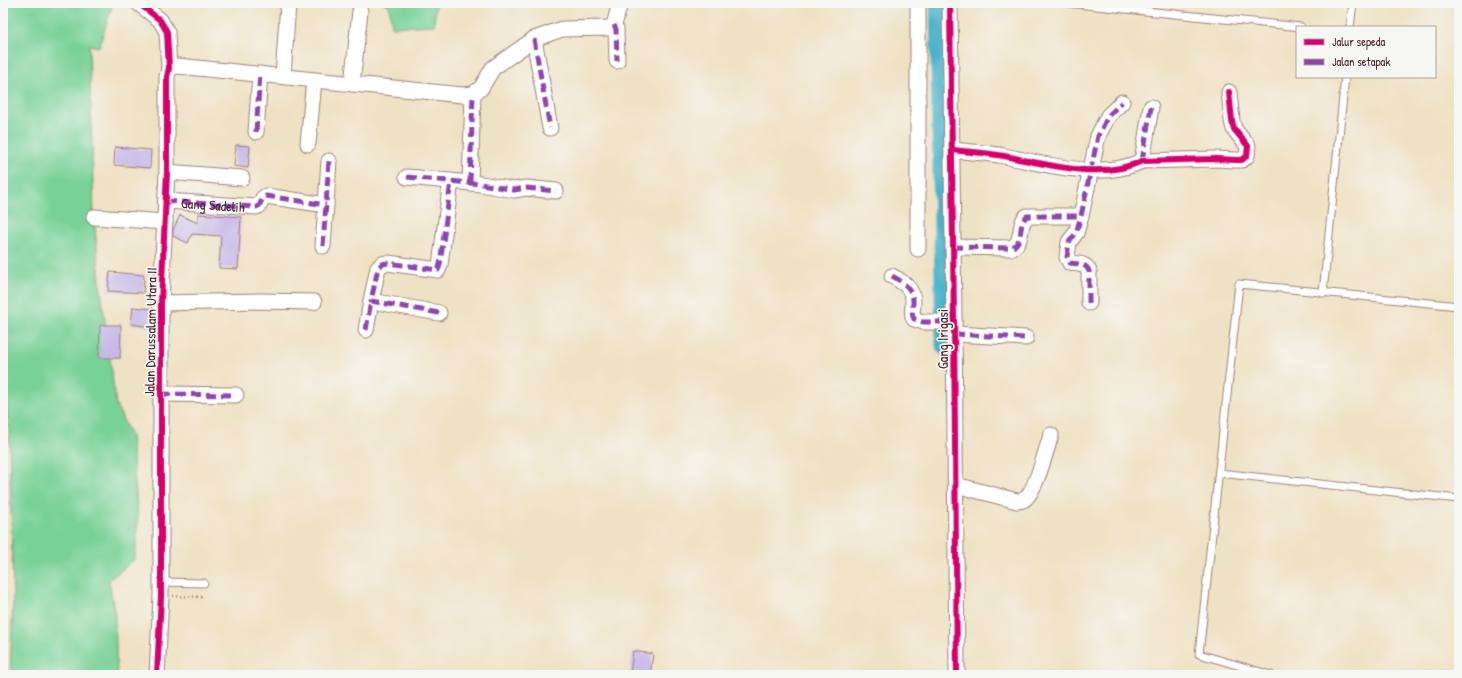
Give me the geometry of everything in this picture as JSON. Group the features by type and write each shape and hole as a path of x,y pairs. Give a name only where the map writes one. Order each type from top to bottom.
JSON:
{"street":[{"name":"Jalan Darussalam Utara II","path":"138,3 160,20 167,32 169,68 167,172 161,303 161,589 157,675"},
{"path":"283,76 288,3"},
{"path":"169,68 178,66 462,95 473,94 481,88 493,68 534,39 562,29 609,28 614,25 620,3"},
{"path":"918,3 918,250"},
{"name":"Gang Irigasi","path":"950,3 957,675"},
{"path":"352,84 360,11"},
{"path":"614,25 616,29 617,61"},
{"path":"534,39 550,128"},
{"path":"256,132 260,74"},
{"path":"308,144 314,80"},
{"path":"952,150 1002,156 1091,171 1132,166 1142,161 1216,159 1242,160 1247,156 1248,146 1234,129 1229,92"},
{"path":"470,183 473,94"},
{"path":"1089,303 1088,267 1083,264 1070,263 1067,256 1069,242 1076,233 1081,216 1098,136 1108,116 1122,102"},
{"path":"1142,161 1151,107"},
{"path":"323,246 329,161"},
{"path":"167,172 242,178"},
{"path":"407,177 470,183 514,190 526,188 556,191"},
{"path":"366,330 378,268 382,264 388,263 438,270 440,265 451,181"},
{"name":"Gang Sadelih","path":"166,201 256,207 259,206 263,198 266,196 326,205"},
{"path":"953,247 1011,248 1015,246 1019,240 1024,220 1027,216 1081,216"},
{"path":"94,217 165,222"},
{"path":"892,276 906,285 913,296 912,312 914,319 923,322 931,322 1026,338"},
{"path":"161,303 260,300 314,302"},
{"path":"371,301 440,313"},
{"path":"161,394 236,395"},
{"path":"956,485 1017,501 1024,500 1029,496 1034,487 1051,434"}],"lane":[{"path":"1067,3 1296,26"},
{"path":"1350,26 1353,3"},
{"path":"1323,293 1345,78"},
{"path":"1271,675 1200,654 1239,284 1459,306"},
{"path":"1219,473 1459,500"},
{"path":"161,589 204,583"}],"path":[{"path":"161,589 202,596"}],"green space":[{"path":"3,3 115,3 112,6 99,47 89,45 94,217 101,291 116,405 131,436 138,518 135,559 109,580 115,616 117,675 10,675 13,597 9,431 3,367"},
{"path":"383,3 436,3 434,25 392,27 389,5"}],"building":[{"path":"236,145 250,146 248,168 234,166"},
{"path":"115,147 151,150 150,168 114,165"},
{"path":"198,214 241,217 238,269 219,268 221,236 192,234 188,243 173,236 173,230 180,215 198,223"},
{"path":"110,272 144,275 143,293 108,291"},
{"path":"133,307 152,309 152,327 131,324"},
{"path":"100,325 121,325 120,358 99,358"},
{"path":"633,651 653,654 650,675 630,675"}],"waterway":[{"path":"941,3 947,345"}],"marked path":[{"path":"614,25 616,29 617,61"},
{"path":"534,39 550,128"},
{"path":"256,132 260,74"},
{"path":"470,183 473,94"},
{"path":"1089,303 1089,271 1084,265 1070,263 1067,257 1069,242 1076,233 1081,216 1098,136 1108,116 1122,102"},
{"path":"1142,161 1151,107"},
{"path":"323,246 329,161"},
{"path":"407,177 481,184 514,190 526,188 556,191"},
{"path":"439,313 371,301 378,268 382,264 388,263 438,270 440,265 451,181"},
{"path":"166,201 256,207 259,206 263,198 266,196 326,205"},
{"path":"953,247 1011,248 1018,242 1022,224 1027,216 1081,216"},
{"path":"892,276 904,283 910,290 913,298 912,313 914,319 923,322 954,322"},
{"path":"366,330 371,301"},
{"path":"954,334 1026,338"},
{"path":"161,394 236,395"}],"cycle path":[{"path":"138,3 160,20 167,32 169,68 167,77 167,172 161,303 161,596 157,675"},
{"path":"950,3 957,675"},
{"path":"952,150 998,155 1073,169 1091,170 1109,170 1126,167 1142,161 1216,159 1242,160 1247,156 1248,146 1234,129 1229,92"}]}
